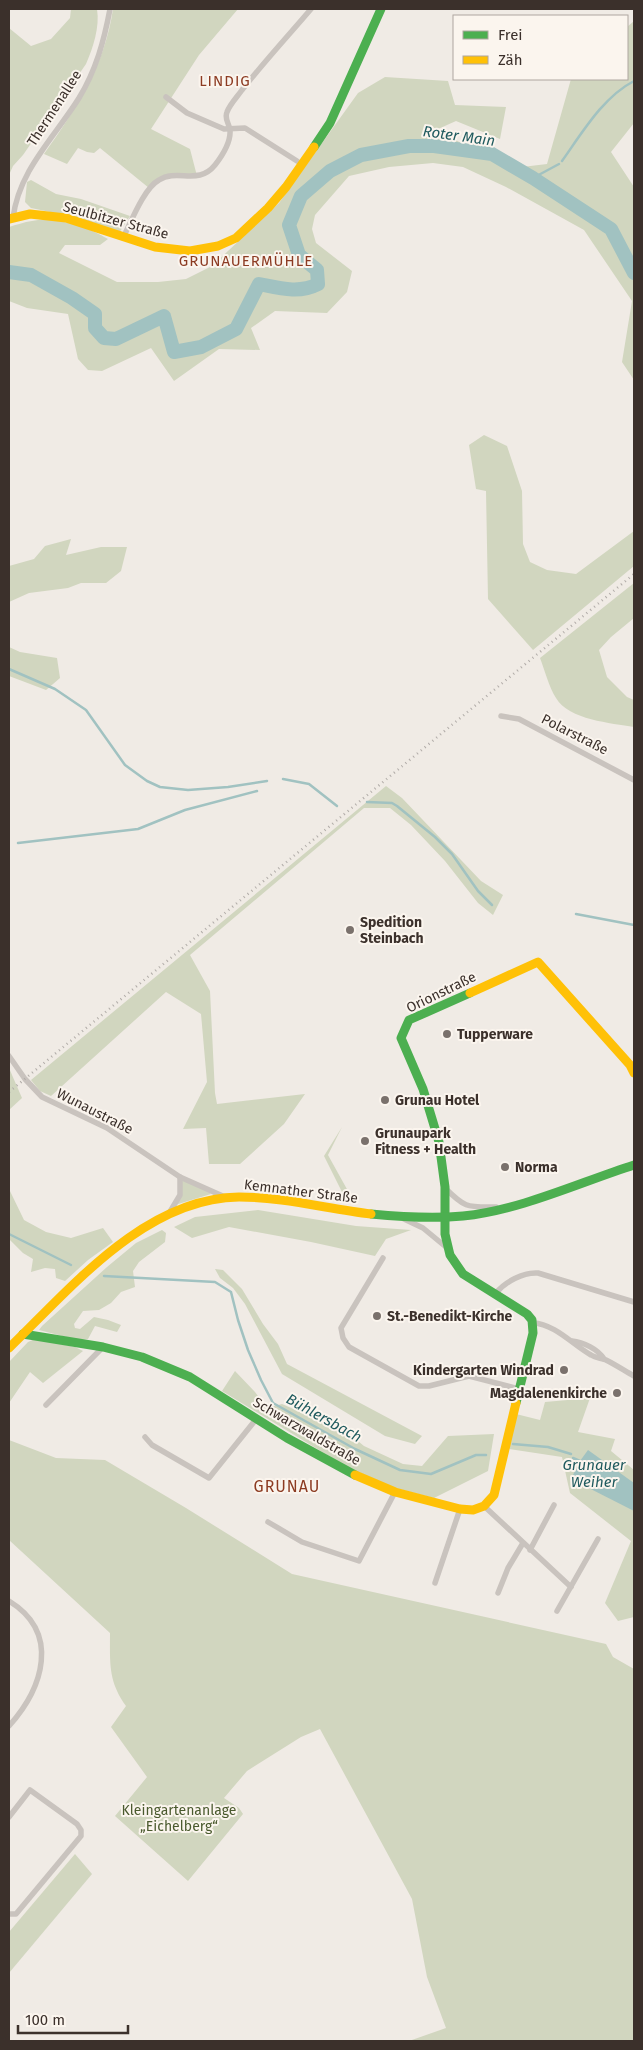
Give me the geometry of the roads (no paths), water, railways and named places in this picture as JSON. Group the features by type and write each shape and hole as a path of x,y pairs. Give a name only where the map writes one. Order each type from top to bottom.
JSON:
{"street":[{"name":"Thermenallee","path":"11,218 25,176 78,99 92,74 104,40 110,9"},
{"path":"123,238 149,188 159,180 168,176 195,177 208,172 224,150 230,130 226,119 229,108 256,72 311,9"},
{"name":"Seulbitzer Straße","path":"11,218 30,214 66,218 155,247 190,251 218,246 236,238 251,226 286,187 330,123 381,9"},
{"path":"166,98 187,113 230,130 245,128 297,161"},
{"name":"Polarstraße","path":"502,716 519,719 634,780"},
{"name":"Orionstraße","path":"447,1248 444,1218 445,1187 439,1143 425,1089 401,1038 409,1020 538,962 630,1065 634,1073"},
{"name":"Wunaustraße","path":"9,1056 19,1071 42,1097 106,1128 180,1177 225,1197"},
{"name":"Kemnather Straße","path":"9,1348 74,1283 116,1246 149,1224 196,1204 225,1197 256,1198 400,1218 444,1218 506,1206 634,1165"},
{"path":"168,1215 180,1195 180,1177"},
{"path":"445,1187 459,1202 469,1207 506,1206"},
{"path":"400,1218 423,1228 447,1248 455,1267 463,1274 530,1316 533,1323 533,1333 494,1495 484,1506 570,1587"},
{"path":"383,1258 341,1328 343,1338 349,1347 420,1386 429,1386 469,1376 519,1389"},
{"path":"496,1293 501,1288 530,1272 634,1302"},
{"path":"533,1323 541,1324 572,1341 576,1346 597,1358 604,1359 634,1376"},
{"name":"Schwarzwaldstraße","path":"23,1334 103,1348 142,1358 190,1377 343,1470 395,1492 460,1509 473,1510 484,1506"},
{"path":"46,1405 103,1348"},
{"path":"145,1437 152,1445 209,1478 257,1418"},
{"path":"268,1522 302,1542 359,1561 395,1492"},
{"path":"530,1550 554,1505"},
{"path":"435,1583 460,1509"},
{"path":"557,1611 598,1539"},
{"path":"498,1593 508,1568 523,1543"},
{"path":"9,1601 16,1605 33,1623 41,1644 41,1665 39,1679 34,1689 9,1726"},
{"path":"9,1817 30,1790 78,1824 81,1830 81,1836 16,1914 9,1914"}],"water":[{"name":"Grunauer Weiher","path":"588,1450 634,1483 634,1511 571,1479"}],"waterway":[{"path":"562,161 594,116 612,96 634,81"},
{"name":"Roter Main","path":"9,272 31,275 72,298 95,314 95,328 104,338 116,339 164,316 174,352 201,347 236,329 259,284 296,289 304,289 318,284 317,270 299,255 289,225 301,196 330,171 361,155 409,146 434,146 492,154 533,178 611,229 634,273"},
{"path":"533,178 559,164"},
{"path":"9,669 55,689 86,710 125,765 147,781 160,787 188,790 228,787 267,781"},
{"path":"283,779 309,784 337,806"},
{"path":"18,843 138,829 185,810 257,791"},
{"path":"367,802 392,803 435,837 452,854 478,891 492,905"},
{"path":"576,914 634,925"},
{"name":"Bühlersbach","path":"9,1234 71,1265"},
{"name":"Bühlersbach","path":"104,1276 215,1282 231,1292 248,1350 273,1403 355,1449 400,1470 431,1474 476,1455 486,1455"},
{"name":"Bühlersbach","path":"513,1444 548,1447 571,1454"},
{"name":"Bühlersbach","path":"573,1458 580,1461"}],"railway":[{"path":"9,1092 634,574"}],"place":[{"name":"Spedition Steinbach","path":"350,930"},
{"name":"Tupperware","path":"447,1034"},
{"name":"Grunau Hotel","path":"385,1100"},
{"name":"Grunaupark Fitness + Health","path":"365,1141"},
{"name":"Norma","path":"505,1167"},
{"name":"St.-Benedikt-Kirche","path":"377,1316"},
{"name":"Kindergarten Windrad","path":"564,1370"},
{"name":"Magdalenenkirche","path":"617,1393"}],"district":[{"name":"LINDIG","path":"225,81"},
{"name":"GRUNAUERMÜHLE","path":"246,261"},
{"name":"GRUNAU","path":"287,1486"}],"park label":[{"name":"Kleingartenanlage „Eichelberg“","path":"179,1818"}]}
